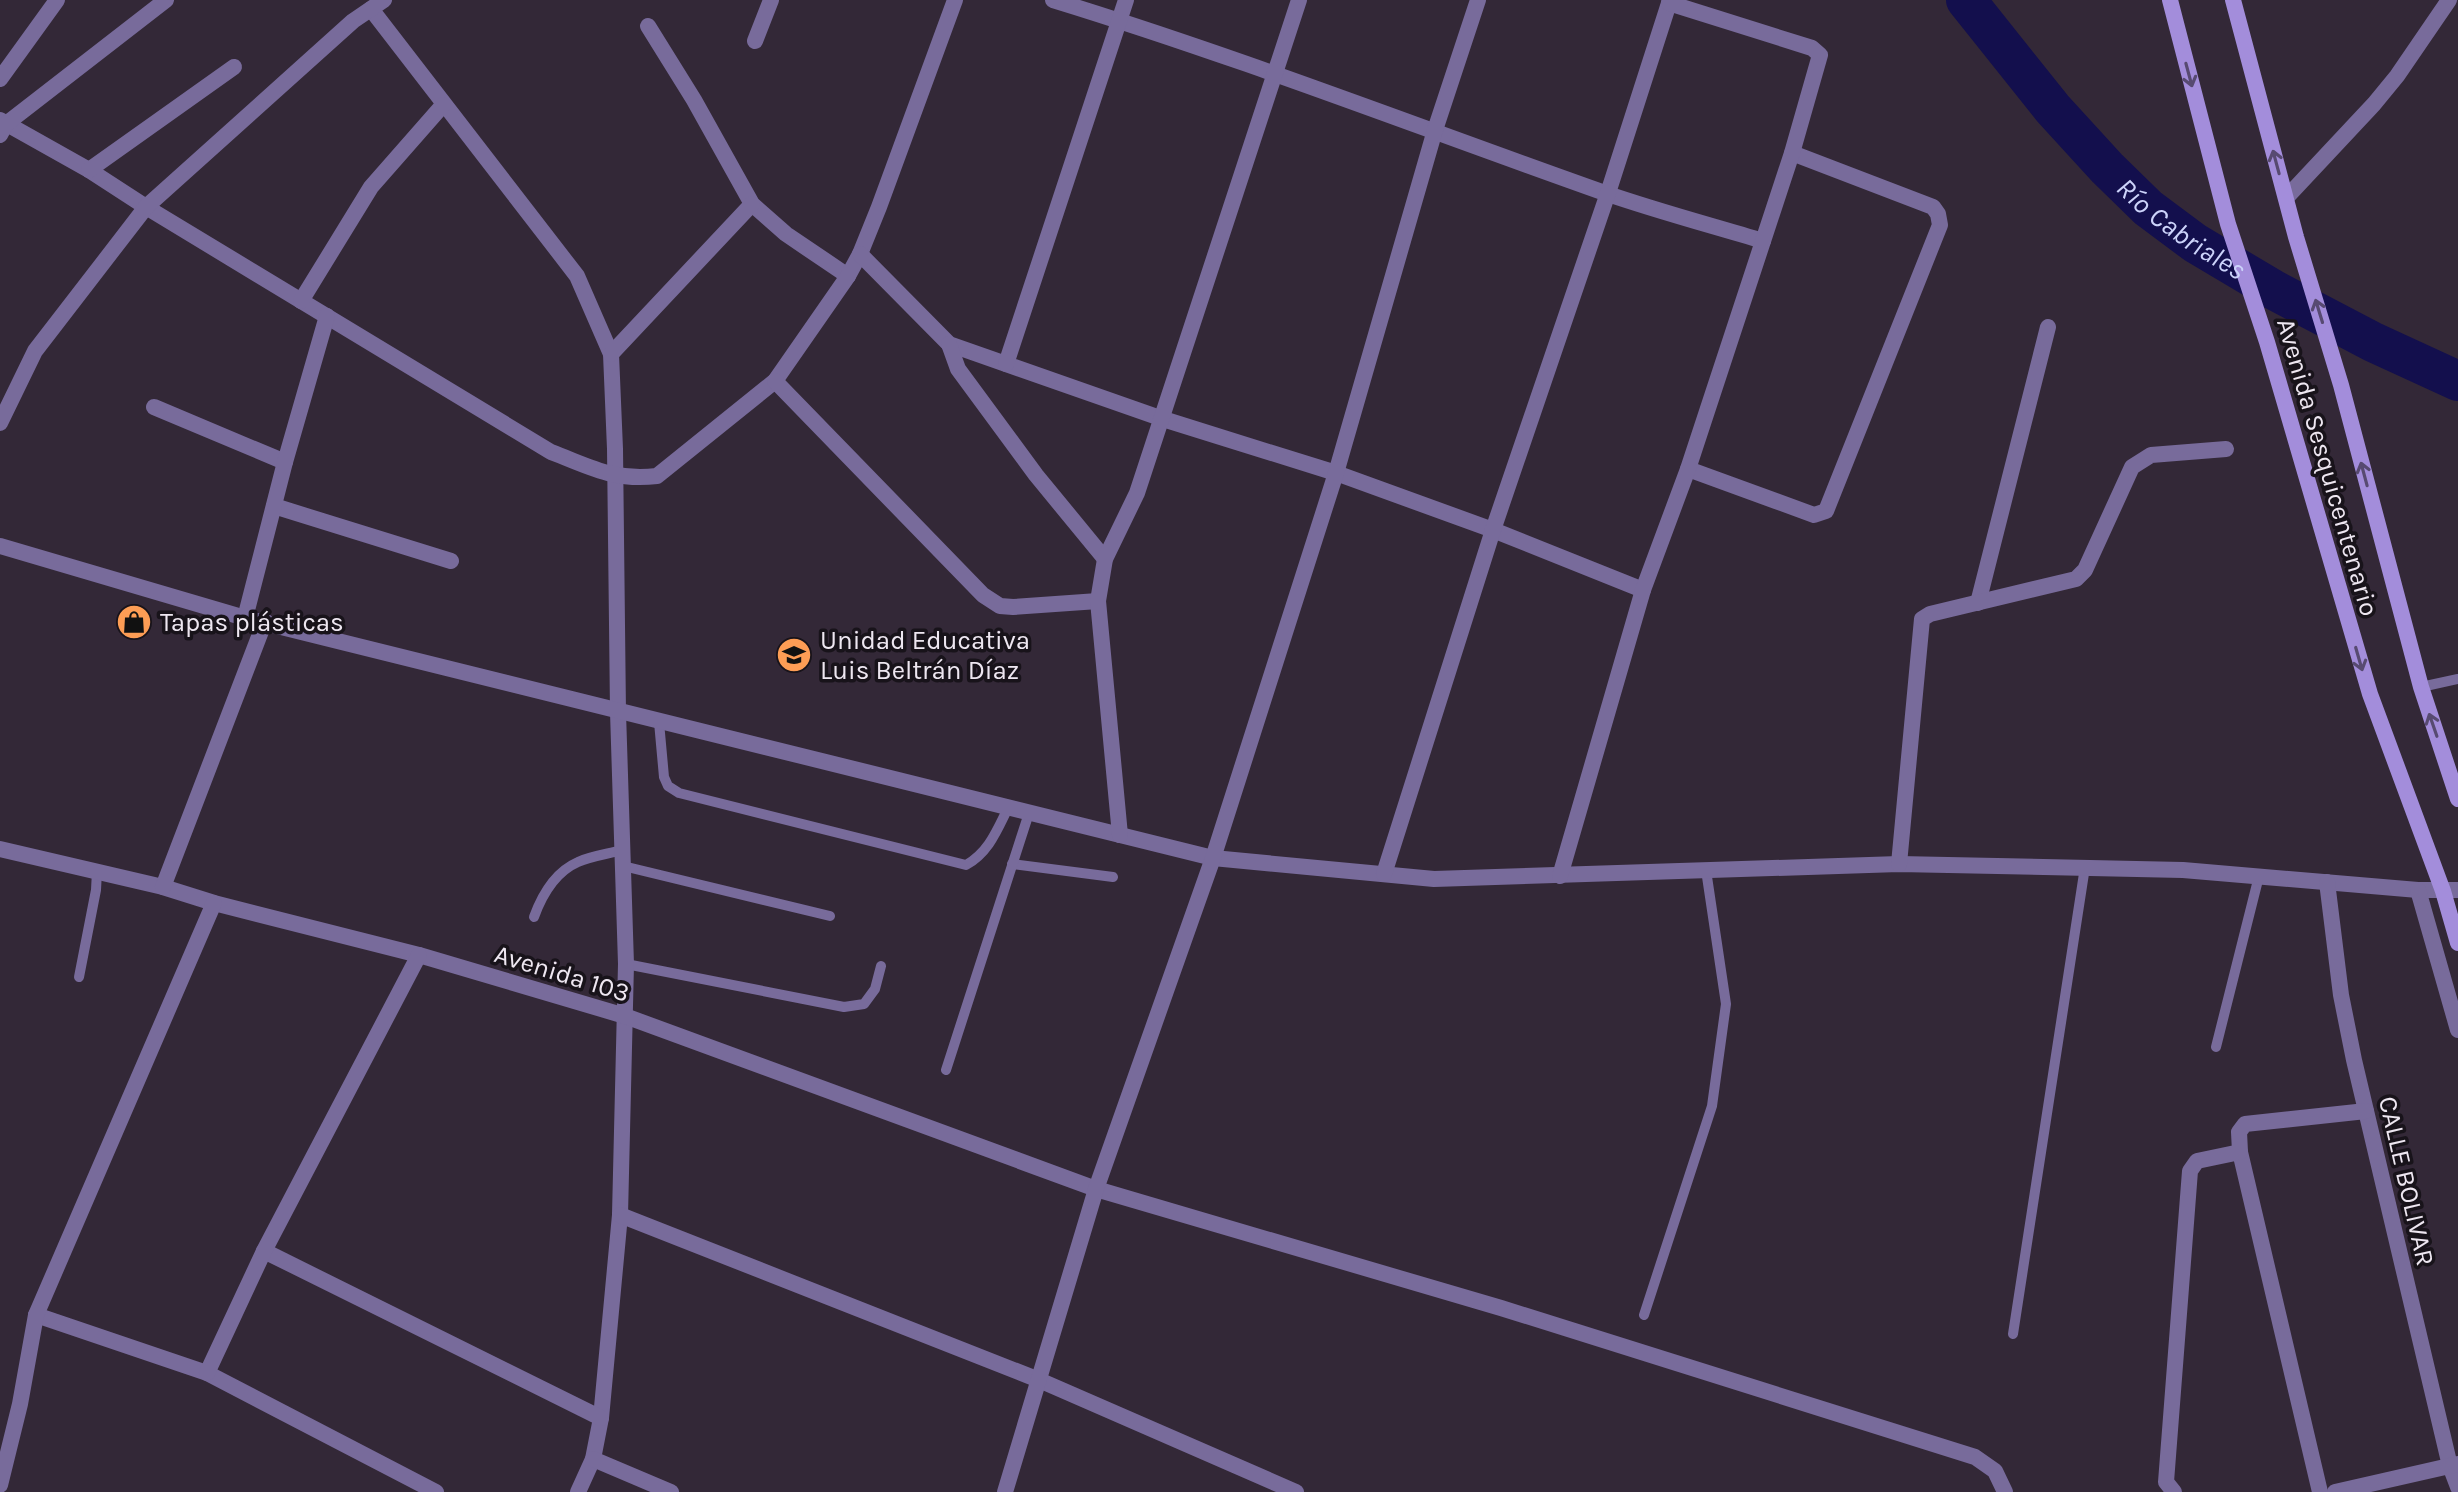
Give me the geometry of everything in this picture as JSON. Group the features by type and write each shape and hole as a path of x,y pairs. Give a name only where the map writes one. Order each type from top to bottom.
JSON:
{"main road":[{"name":"Avenida Sesquicentenario","path":"2170,0 2228,224 2267,342 2370,694 2450,890 2458,942"},
{"name":"Avenida Sesquicentenario","path":"2233,0 2296,237 2341,385 2421,687 2458,799"}],"street":[{"path":"0,79 57,0"},
{"path":"166,0 2,126 89,170 551,452 615,477 636,478 657,476 775,381 848,276 860,254 955,0"},
{"path":"755,41 771,0"},
{"path":"1053,0 1119,20 1608,193 1763,241"},
{"path":"1006,364 1126,0"},
{"path":"1120,835 1098,601 1105,559 1137,493 1163,419 1299,0"},
{"path":"1005,1492 1096,1189 1213,858 1336,473 1435,130 1478,0"},
{"path":"2286,198 2374,104 2449,0"},
{"path":"1384,874 1493,530 1608,193 1669,2 1817,51 1820,55 1792,153 1688,469 1643,590 1560,876"},
{"path":"0,423 35,351 146,207 353,21 377,5 443,105 577,276 611,354 626,964 620,1215 601,1418 593,1459 578,1492"},
{"path":"648,26 752,204 786,234 848,276"},
{"path":"89,170 234,67"},
{"path":"301,301 371,187 443,105"},
{"path":"1688,469 1814,515 1826,511 1940,225 1933,207 1792,153"},
{"path":"611,354 752,204"},
{"path":"860,254 949,344 958,369 1036,475 1105,559"},
{"path":"245,618 327,316"},
{"path":"1978,603 2048,327"},
{"path":"949,344 1163,419 1336,473 1493,530 1643,590"},
{"path":"775,381 983,595 1000,606 1013,607 1098,601"},
{"path":"154,407 285,462"},
{"path":"1899,864 1922,619 1930,614 2076,579 2085,570 2132,467 2151,455 2226,449"},
{"path":"274,506 451,561"},
{"path":"0,546 245,618 1213,858 1434,879 1899,864 2183,870 2450,890"},
{"path":"163,887 265,621"},
{"name":"Avenida 103","path":"0,849 163,887 419,955 625,1016 1096,1189 1501,1308 1975,1457 1995,1471 2005,1492"},
{"name":"CALLE BOLIVAR","path":"2327,882 2341,995 2366,1111 2458,1487"},
{"path":"2418,890 2458,1030"},
{"path":"0,1485 20,1404 36,1315 214,903"},
{"path":"207,1373 264,1251 419,955"},
{"path":"2320,1492 2240,1152 2239,1132 2245,1124 2366,1111"},
{"path":"2174,1492 2166,1482 2190,1171 2197,1161 2240,1152"},
{"path":"620,1215 1039,1380 1296,1492"},
{"path":"264,1251 601,1418"},
{"path":"36,1315 207,1373 436,1492"},
{"path":"593,1459 671,1492"},
{"path":"2335,1492 2454,1465"}],"lane":[{"path":"2421,687 2458,679"},
{"path":"659,722 664,777 668,786 679,793 966,865 980,857 1008,808"},
{"path":"946,1070 1029,813"},
{"path":"534,917 542,895 577,862 622,858 830,916"},
{"path":"1012,864 1113,877"},
{"path":"2013,1334 2085,867"},
{"path":"1644,1315 1712,1106 1726,1004 1706,870"},
{"path":"79,977 97,871"},
{"path":"2216,1047 2259,876"},
{"path":"626,964 844,1007 864,1004 875,989 881,966"}],"waterway":[{"name":"Río Cabriales","path":"1966,0 2053,109 2148,208 2195,243 2274,290 2373,342 2458,381"}],"place":[{"name":"Tapas plásticas","path":"134,622"},
{"name":"Unidad Educativa Luis Beltrán Díaz","path":"794,655"}]}
